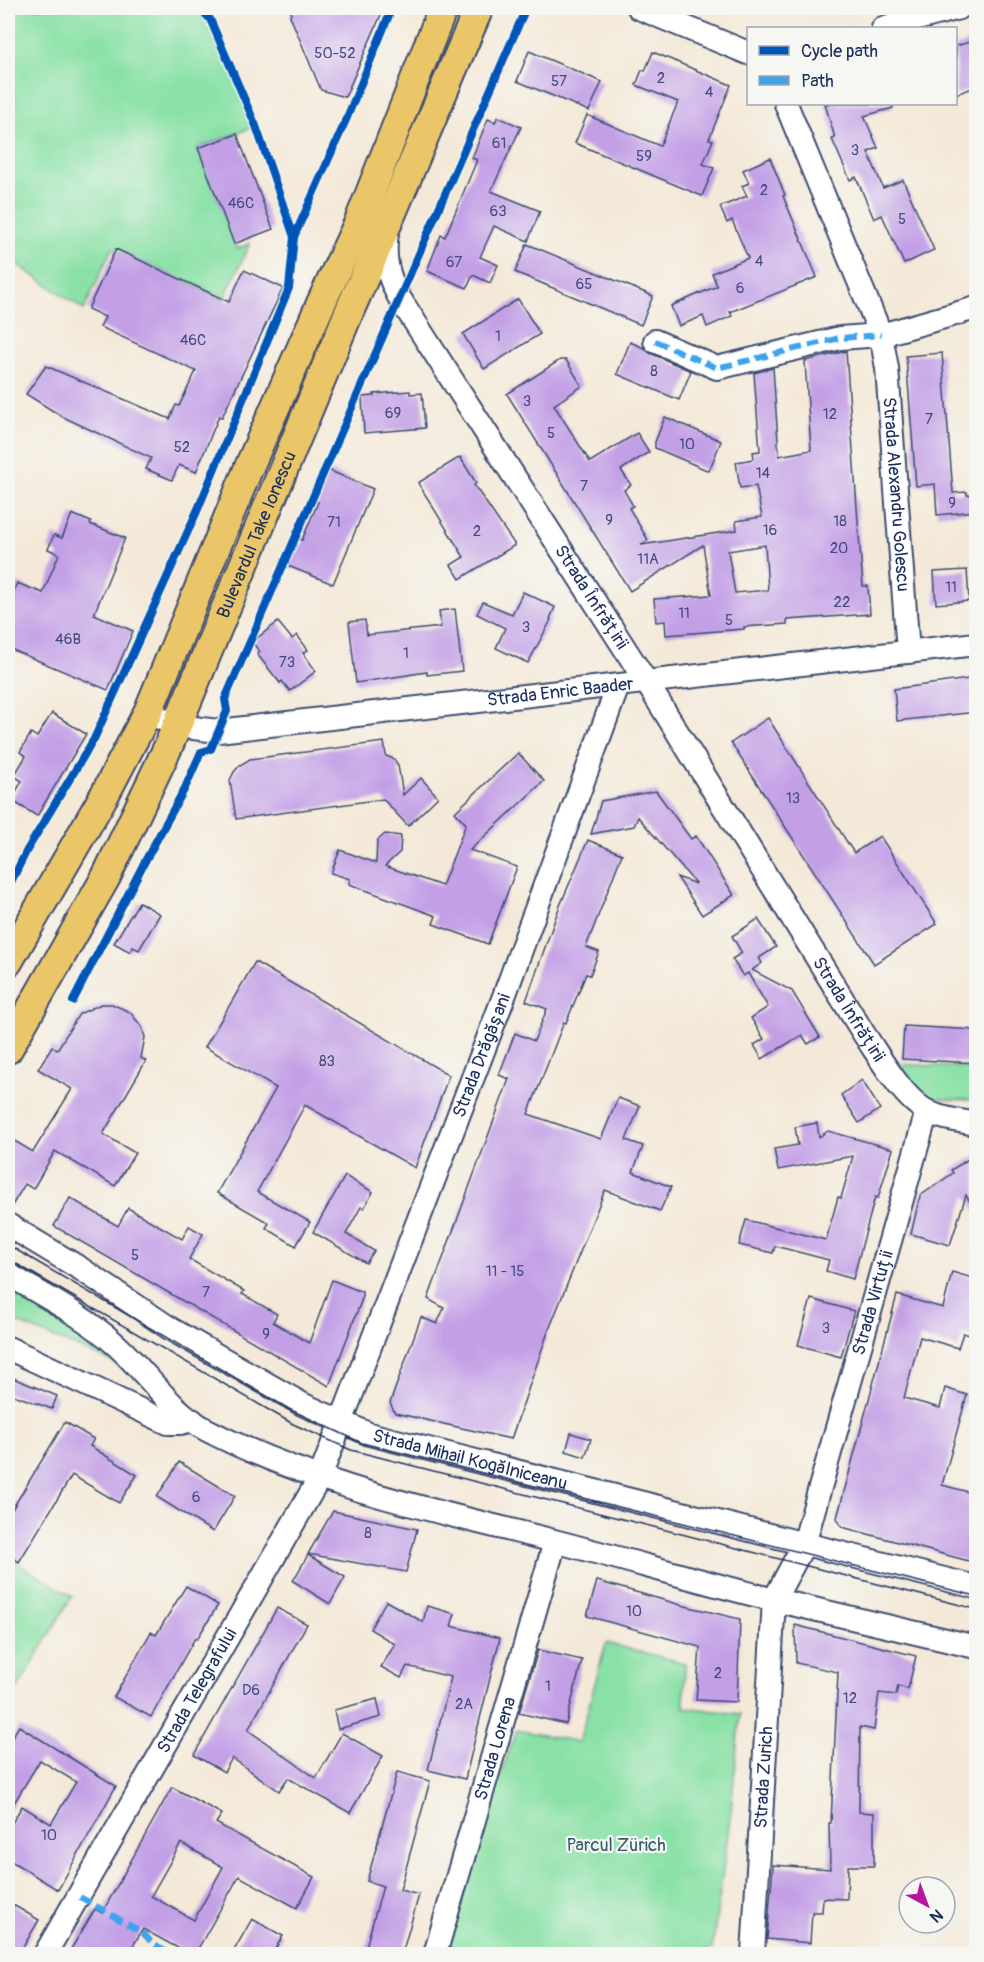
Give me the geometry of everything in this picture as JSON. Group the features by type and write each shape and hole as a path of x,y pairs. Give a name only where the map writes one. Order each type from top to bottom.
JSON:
{"main road":[{"name":"Bulevardul Take Ionescu","path":"8,962 105,794 148,712 249,467 321,301 358,225 443,8"},
{"name":"Bulevardul Take Ionescu","path":"8,1049 106,877 177,726 419,144 479,8"}],"street":[{"path":"639,8 747,53"},
{"path":"887,27 959,8"},
{"name":"Strada Alexandru Golescu","path":"786,105 881,335 886,368 908,652"},
{"name":"Strada Înfrățirii","path":"389,220 385,254 386,268 400,300 647,683 864,1034 908,1095 927,1111"},
{"path":"655,341 717,368 840,338 881,335 976,308"},
{"name":"Strada Enric Baader","path":"148,712 177,726 218,730 976,644"},
{"name":"Strada Drăgășani","path":"342,1423 503,999 618,686"},
{"path":"927,1111 935,1115 976,1124"},
{"name":"Strada Virtuții","path":"774,1600 804,1544 927,1111"},
{"name":"Strada Mihail Kogălniceanu","path":"8,1225 70,1262 171,1329 302,1404 342,1423 384,1438 976,1587"},
{"path":"8,1274 104,1334 192,1420 244,1448 320,1477 386,1497 774,1600 976,1647"},
{"path":"8,1348 168,1423 192,1420"},
{"name":"Strada Telegrafului","path":"45,1954 320,1477 342,1423"},
{"name":"Strada Lorena","path":"435,1954 555,1542"},
{"name":"Strada Zurich","path":"753,1954 774,1600"}],"green space":[{"path":"8,8 199,8 210,19 256,126 198,148 237,249 250,243 224,299 112,248 84,310 8,258"},
{"path":"896,1064 976,1068 976,1100 932,1099 918,1094"},
{"path":"8,1281 88,1328 130,1369 8,1319"},
{"path":"8,1558 72,1596 8,1705"},
{"name":"Parcul Zürich","path":"606,1643 685,1663 684,1707 740,1714 731,1811 712,1949 687,1954 447,1954 489,1806 517,1730 579,1742"}],"building":[{"path":"293,8 384,8 345,97 321,90 290,16"},
{"path":"976,40 976,87 957,94 957,46"},
{"path":"529,51 602,82 589,111 517,81"},
{"path":"653,52 731,85 709,139 713,140 703,164 714,168 702,196 575,143 587,115 660,146 678,102 636,85"},
{"path":"825,105 892,105 893,108 864,116 878,148 868,152 883,188 903,180 934,250 904,264 882,215 874,219 856,177 850,180 832,139 835,138"},
{"path":"498,117 521,127 491,191 540,211 528,241 494,226 480,257 498,265 490,283 473,275 467,288 427,271 441,235 445,237 477,160 472,158 488,119 495,122"},
{"path":"237,134 273,229 234,244 198,148"},
{"path":"770,158 785,195 783,196 817,277 730,312 732,316 707,327 703,316 679,326 671,306 717,286 712,273 748,258 732,220 727,223 720,207 747,196 742,186 749,183 743,170"},
{"path":"527,244 653,296 641,325 515,272"},
{"path":"116,249 229,302 244,270 283,288 222,417 219,416 196,472 179,465 172,480 146,469 151,458 61,416 26,394 46,366 170,419 176,405 179,406 196,371 100,327 105,317 88,309"},
{"path":"518,299 540,334 484,369 463,334"},
{"path":"630,342 691,371 679,400 617,374"},
{"path":"846,351 863,586 868,586 870,614 787,620 787,624 666,635 665,621 656,622 654,599 711,595 703,545 630,591 507,394 560,360 566,360 582,386 554,405 590,462 637,433 649,452 621,470 631,485 624,490 633,506 629,508 648,540 641,545 737,530 736,521 762,517 756,486 740,488 736,462 754,459 753,452 760,451 754,373 773,368 779,456 811,450 805,361","holes":["765,545 768,590 735,593 728,551"]},
{"path":"942,353 953,493 967,492 967,495 976,495 976,511 937,515 935,484 916,486 906,356"},
{"path":"410,391 410,394 422,393 425,428 364,433 362,397"},
{"path":"665,417 721,441 709,471 655,448 655,442"},
{"path":"460,457 476,483 474,485 515,545 460,579 451,565 464,557 418,483"},
{"path":"328,470 373,489 333,584 288,566 318,502 315,501"},
{"path":"72,514 125,538 94,614 133,631 108,690 8,648 8,606 17,583 43,593 59,554 48,549 54,535 62,538"},
{"path":"967,570 969,601 936,604 934,572"},
{"path":"523,592 555,607 551,620 528,663 496,648 505,628 477,614 483,602 512,614"},
{"path":"455,609 462,671 427,675 427,672 356,683 349,622 365,620 367,635 441,627 439,611"},
{"path":"278,622 292,639 297,635 308,650 303,653 316,671 290,691 282,681 280,683 257,654 260,652 252,642"},
{"path":"976,678 976,712 897,721 894,689"},
{"path":"52,713 86,734 37,816 11,800 22,781 14,776 26,756 20,752 31,733 37,737"},
{"path":"768,718 854,853 880,836 937,924 874,964 731,743"},
{"path":"384,742 386,756 394,759 398,765 403,795 421,778 438,797 408,826 383,799 236,819 230,780 240,765 250,759"},
{"path":"518,753 544,781 470,850 517,867 488,944 433,924 436,916 349,884 350,879 331,873 340,850 376,863 377,841 385,834 401,836 400,852 385,866 442,886 466,824 455,812"},
{"path":"656,791 691,839 696,836 734,895 702,915 677,877 696,884 638,817 634,826 591,834 601,801"},
{"path":"588,840 622,854 586,947 599,952 590,975 586,974 566,1023 564,1022 528,1114 601,1139 618,1098 640,1106 626,1140 643,1146 633,1172 671,1187 660,1211 605,1190 548,1332 511,1439 395,1413 390,1403 421,1317 437,1324 444,1308 428,1299 509,1079 499,1075 515,1033 534,1041 547,1009 526,1001 559,908"},
{"path":"139,902 160,914 139,950 133,947 130,952 114,943"},
{"path":"758,919 776,947 759,958 762,963 752,970 792,991 820,1037 808,1044 802,1035 762,1059 754,1045 764,1039 751,1018 768,1007 748,973 743,976 732,959 742,953 732,936"},
{"path":"255,962 449,1075 415,1168 305,1105 257,1192 310,1222 296,1246 266,1228 269,1223 217,1193 276,1088 205,1047"},
{"path":"101,1004 112,1004 130,1012 142,1027 145,1037 141,1058 146,1061 103,1134 135,1153 115,1186 55,1151 33,1189 25,1184 8,1212 8,1137 33,1152 72,1089 38,1069 52,1046 57,1050 79,1014"},
{"path":"904,1026 976,1030 976,1063 902,1059"},
{"path":"862,1080 880,1109 859,1123 841,1095"},
{"path":"817,1123 819,1137 828,1131 893,1149 878,1198 875,1197 853,1279 826,1271 829,1260 775,1246 773,1253 739,1245 746,1220 826,1240 853,1156 778,1170 774,1149 798,1145 795,1127"},
{"path":"976,1154 976,1212 966,1195 950,1245 911,1234 920,1196 953,1173 951,1170"},
{"path":"345,1176 373,1192 364,1208 361,1207 346,1234 374,1251 366,1263 313,1232"},
{"path":"70,1198 118,1226 128,1208 182,1239 189,1226 203,1234 189,1259 244,1291 242,1294 277,1314 273,1322 309,1343 332,1280 362,1292 362,1299 329,1386 54,1226"},
{"path":"952,1272 976,1279 976,1337 963,1333 958,1348 920,1337 904,1398 940,1408 945,1388 967,1395 942,1485 976,1494 976,1563 842,1527 837,1518 897,1295 943,1308"},
{"path":"811,1299 854,1311 841,1357 798,1345"},
{"path":"8,1376 57,1396 52,1409 8,1393"},
{"path":"65,1422 94,1439 90,1446 137,1475 119,1503 72,1475 19,1562 8,1555 8,1516"},
{"path":"571,1433 591,1439 585,1457 566,1451"},
{"path":"179,1462 235,1496 213,1532 157,1497"},
{"path":"333,1511 417,1529 406,1572 308,1554"},
{"path":"308,1555 345,1577 330,1604 293,1581"},
{"path":"597,1581 740,1619 737,1702 696,1700 700,1647 587,1616"},
{"path":"186,1586 218,1605 197,1639 195,1638 151,1717 114,1697 151,1632 156,1635"},
{"path":"386,1601 423,1622 427,1606 455,1614 451,1626 500,1638 465,1779 428,1770 451,1677 407,1666 401,1678 381,1667 395,1644 370,1629"},
{"path":"277,1608 307,1624 248,1730 316,1778 342,1733 383,1756 350,1813 288,1778 279,1791 232,1758 224,1772 194,1755"},
{"path":"795,1625 916,1656 908,1689 898,1686 896,1695 879,1693 874,1730 860,1727 859,1812 874,1813 874,1866 848,1866 847,1899 823,1898 822,1912 812,1912 810,1943 767,1939 773,1865 830,1869 829,1823 831,1823 838,1672 796,1663"},
{"path":"538,1650 582,1660 566,1724 519,1713"},
{"path":"377,1699 381,1717 338,1729 334,1710"},
{"path":"19,1726 116,1786 58,1890 8,1859 8,1830 22,1806 51,1824 76,1782 40,1760 8,1813 8,1744"},
{"path":"397,1772 430,1781 400,1890 419,1895 402,1954 364,1954 383,1886 367,1881"},
{"path":"172,1787 222,1814 216,1823 314,1877 297,1908 239,1876 195,1954 174,1954 178,1948 143,1929 128,1954 68,1954 95,1909 102,1913","holes":["181,1843 223,1867 194,1920 151,1896"]},
{"path":"8,1902 39,1920 19,1954 8,1954"},
{"path":"252,1919 283,1936 272,1954 232,1954"}],"tram line":[{"path":"8,1245 289,1409 362,1443 976,1596"},
{"path":"8,1259 293,1424 351,1450 976,1609"}],"marked path":[{"path":"655,341 717,368 840,338 881,335"},
{"path":"80,1897 143,1933 154,1945 171,1954"}],"cycle path":[{"path":"199,8 210,19 256,126 294,237"},
{"path":"8,888 27,850 94,739 198,509 289,288 294,237 392,8"},
{"path":"73,1001 185,788 201,752 211,749 227,711 225,699 526,8"}]}
